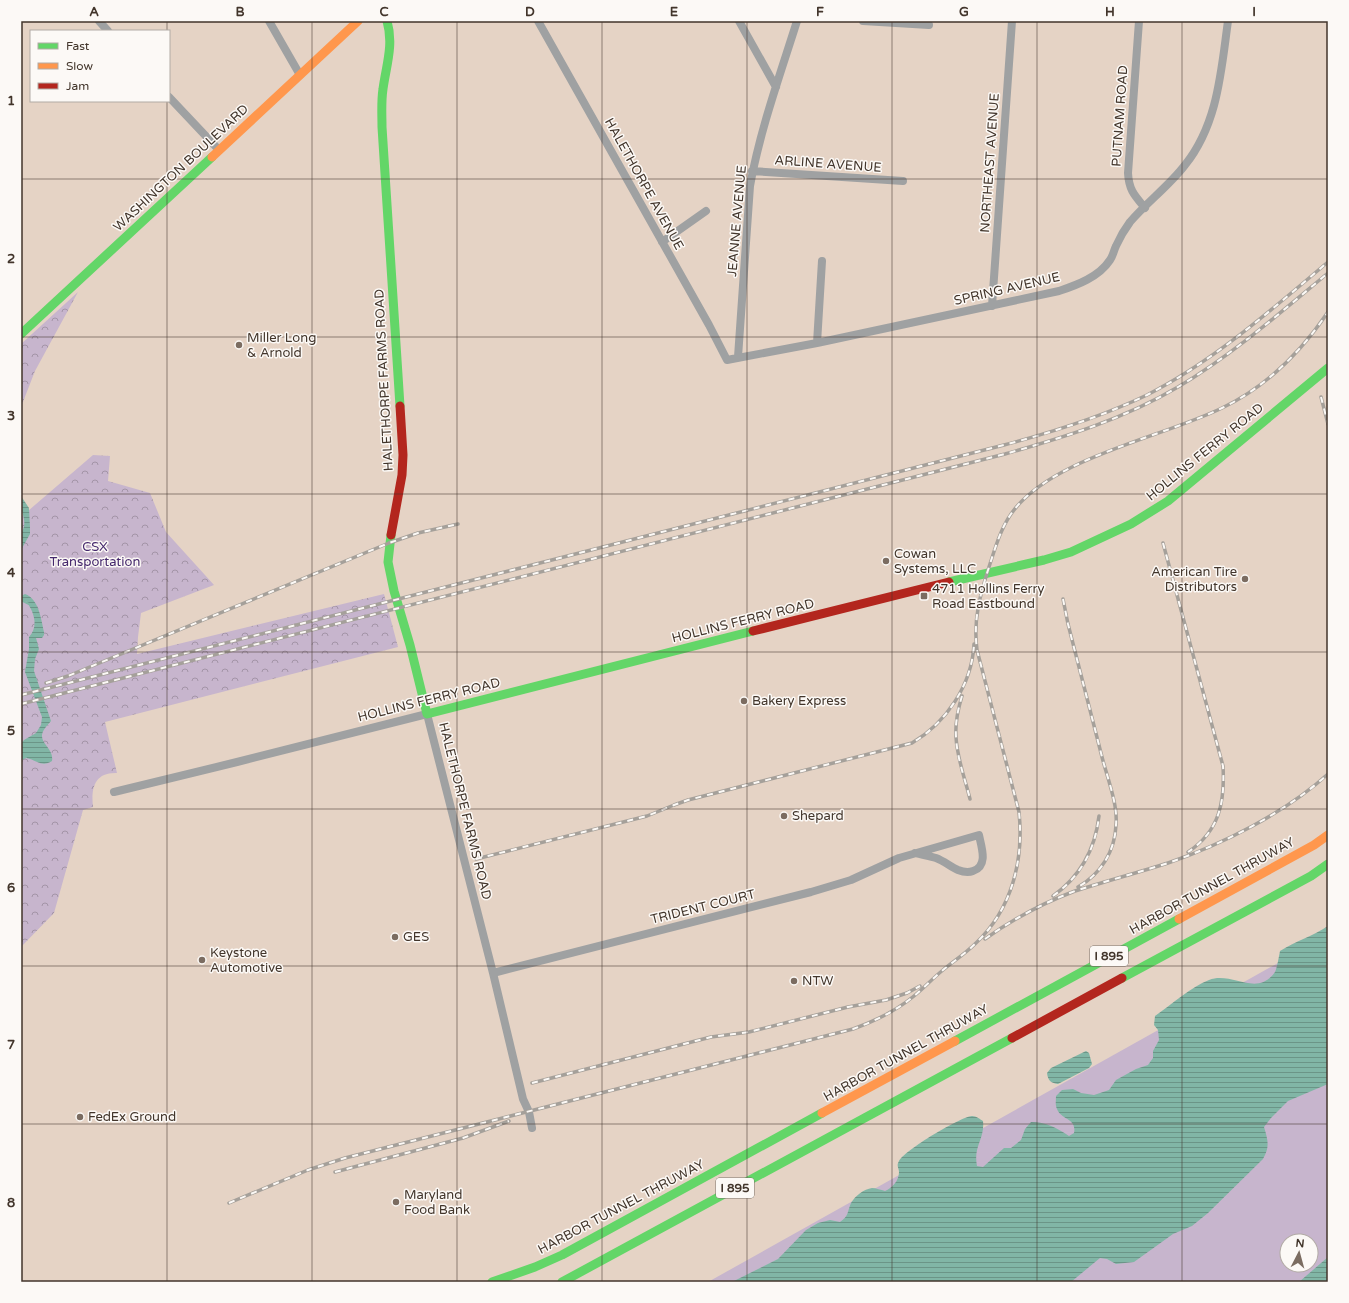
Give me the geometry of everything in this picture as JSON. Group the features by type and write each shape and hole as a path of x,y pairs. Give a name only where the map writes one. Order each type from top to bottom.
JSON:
{"main road":[{"name":"WASHINGTON BOULEVARD","path":"21,334 358,21"},
{"name":"HALETHORPE FARMS ROAD","path":"387,21 392,43 382,92 382,127 403,455 402,475 389,543 388,562 427,714"},
{"name":"HOLLINS FERRY ROAD","path":"427,714 1071,552 1131,524 1168,501 1328,368"},
{"name":"HARBOR TUNNEL THRUWAY","path":"492,1282 535,1267 562,1255 1307,849 1328,835"},
{"name":"I 895","path":"565,1281 1297,883 1328,864"}],"street":[{"path":"99,21 107,30"},
{"path":"269,21 300,75"},
{"name":"HALETHORPE AVENUE","path":"538,21 727,360"},
{"path":"739,21 776,88"},
{"name":"JEANNE AVENUE","path":"738,357 752,171 797,21"},
{"path":"863,21 929,25"},
{"name":"NORTHEAST AVENUE","path":"992,306 1012,21"},
{"name":"PUTNAM ROAD","path":"1139,21 1128,173 1130,188 1134,196 1145,208"},
{"name":"SPRING AVENUE","path":"727,360 817,343 1059,291 1076,285 1089,278 1110,260 1122,234 1131,221 1186,164 1208,125 1218,92 1228,21"},
{"path":"170,98 219,150"},
{"name":"ARLINE AVENUE","path":"752,171 903,181"},
{"path":"662,242 706,211"},
{"path":"817,343 822,261"},
{"name":"HOLLINS FERRY ROAD","path":"114,792 427,714"},
{"name":"HALETHORPE FARMS ROAD","path":"427,714 493,972 523,1099 529,1112 532,1128"},
{"name":"TRIDENT COURT","path":"493,972 811,892 850,880 885,864 915,853 978,835 983,852 983,860 981,865 976,870 963,872 936,858 915,853"}],"green space":[{"path":"78,292 35,371 21,407 21,344"},
{"name":"CSX Transportation","path":"93,455 110,456 108,481 150,493 166,532 214,585 141,613 137,654 384,594 398,647 105,722 117,773 103,775 96,783 93,794 93,807 83,810 54,913 21,947 21,517"},
{"path":"1328,935 1328,1282 708,1282"}],"water":[{"path":"21,496 29,508 30,534 21,550 21,533 24,526 24,519 21,506"},
{"path":"25,594 33,600 39,610 44,632 42,638 36,638 39,649 35,659 34,671 51,721 44,729 42,738 51,753 52,761 44,764 21,758 21,744 24,740 36,733 41,725 42,717 25,672 29,649 29,637 35,624 29,605 26,601 21,602 21,596"},
{"path":"1328,926 1328,1084 1288,1101 1264,1127 1268,1143 1267,1151 1263,1159 1208,1213 1192,1226 1173,1234 1134,1262 1116,1264 1107,1259 1100,1258 1071,1282 732,1282 778,1259 806,1230 818,1223 830,1220 840,1222 843,1220 853,1200 863,1191 872,1188 885,1191 890,1188 895,1184 898,1178 898,1164 903,1156 911,1149 956,1122 972,1116 983,1121 976,1159 977,1166 983,1167 1004,1148 1011,1148 1021,1140 1025,1129 1031,1122 1051,1126 1069,1136 1074,1133 1073,1124 1059,1113 1056,1106 1056,1096 1062,1090 1073,1089 1081,1093 1094,1095 1109,1090 1116,1080 1136,1069 1148,1065 1153,1058 1153,1051 1159,1040 1158,1030 1154,1025 1155,1016 1188,992 1209,980 1218,978 1252,984 1260,983 1268,979 1275,972 1280,951"},
{"path":"1086,1051 1089,1053 1092,1064 1089,1068 1058,1084 1050,1081 1047,1073 1051,1068"},
{"path":"1328,1257 1328,1282 1299,1282 1309,1273 1319,1273 1319,1265"}],"waterway":[{"path":"21,600 29,604"},
{"path":"21,759 26,757"}],"railway":[{"path":"21,695 1041,435 1130,403 1196,367 1241,334 1328,262"},
{"path":"21,704 1005,454 1072,434 1137,409 1198,375 1255,333 1328,273"},
{"path":"229,1203 308,1170 345,1158 853,1029 885,1015 914,996 939,973 972,947 988,930 999,915 1007,899 1017,866 1020,830 1019,812 977,650 976,639 978,608 983,588 998,540 1007,520 1029,495 1052,478 1108,451 1197,419 1222,408 1253,390 1268,379 1294,354 1328,312"},
{"path":"1321,397 1328,424"},
{"path":"46,683 68,676 389,543 418,533 458,524"},
{"path":"1163,543 1223,766 1223,791 1214,825 1199,844 1188,852"},
{"path":"1063,599 1072,641 1112,791 1116,817 1115,835 1110,853 1100,869 1078,887"},
{"path":"476,859 647,816 688,800 912,743 936,725 955,701 968,674 974,644"},
{"path":"962,696 957,716 956,737 960,761 970,799"},
{"path":"985,939 1017,918 1075,891 1168,863 1210,847 1231,837 1293,802 1328,774"},
{"path":"1053,896 1071,880 1085,861 1094,840 1099,816"},
{"path":"532,1083 711,1037 749,1032 848,1007 886,1000 907,993 920,986"},
{"path":"335,1172 463,1138 509,1121"}],"traffic: fast":[{"path":"387,21 390,47 382,94 382,127 400,406"},
{"path":"21,334 212,157"},
{"path":"949,582 1044,560 1071,552 1131,524 1168,501 1328,368"},
{"path":"391,535 388,562 394,591 410,645 427,714 753,631"},
{"path":"1122,978 1311,876 1328,864"},
{"path":"955,1041 1179,919"},
{"path":"562,1282 1012,1038"},
{"path":"492,1282 535,1267 562,1255 822,1113"}],"traffic: slow":[{"path":"212,157 358,21"},
{"path":"1179,919 1314,845 1328,835"},
{"path":"822,1113 955,1041"}],"traffic: jam":[{"path":"391,535 402,475 403,455 400,406"},
{"path":"753,631 949,582"},
{"path":"1012,1038 1122,978"}],"place":[{"name":"Miller Long & Arnold","path":"239,345"},
{"name":"Cowan Systems, LLC","path":"886,561"},
{"name":"American Tire Distributors","path":"1245,579"},
{"name":"4711 Hollins Ferry Road Eastbound","path":"924,596"},
{"name":"Bakery Express","path":"744,701"},
{"name":"Shepard","path":"784,816"},
{"name":"GES","path":"395,937"},
{"name":"Keystone Automotive","path":"202,960"},
{"name":"NTW","path":"794,981"},
{"name":"FedEx Ground","path":"80,1117"},
{"name":"Maryland Food Bank","path":"396,1202"}]}
